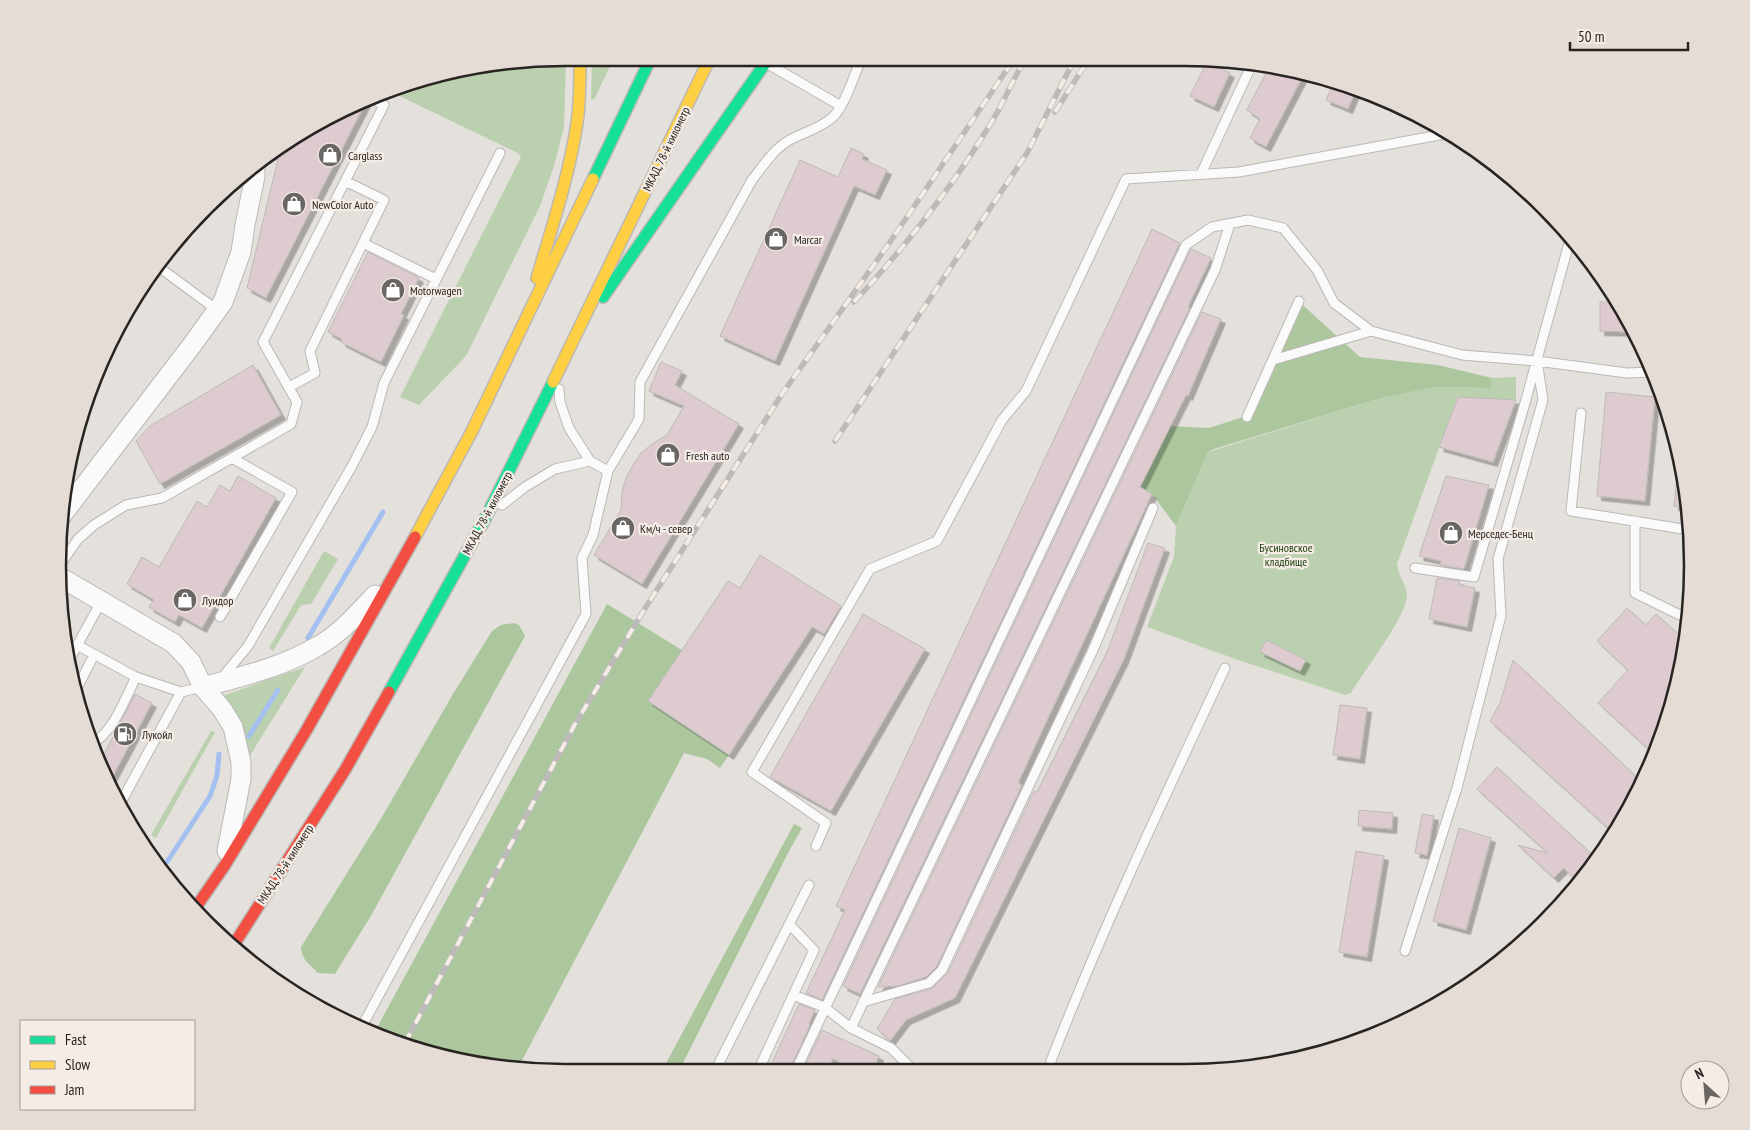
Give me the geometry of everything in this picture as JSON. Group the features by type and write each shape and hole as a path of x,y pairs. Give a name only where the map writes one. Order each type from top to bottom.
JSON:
{"main road":[{"path":"522,329 568,171 580,96 580,66"},
{"path":"199,903 225,864 306,731 395,574 472,431 647,66"},
{"name":"МКАД, 78-й километр","path":"237,941 345,770 486,517 706,66"},
{"path":"573,341 763,66"}],"street":[{"path":"71,504 223,302 241,252 253,175"},
{"path":"210,686 281,665 320,646 348,623 395,574"},
{"path":"66,581 173,643 210,686 233,727 241,762 225,864"}],"lane":[{"path":"773,66 841,106"},
{"path":"364,1022 586,614 582,558 593,535 608,471 639,419 640,382 752,180 773,153 789,141 813,131 833,117 841,106 858,66"},
{"path":"1201,174 1249,71"},
{"path":"66,556 78,539 94,525 126,505 162,498 291,424 297,402 263,342 384,105 379,102"},
{"path":"816,846 826,823 752,772 870,569 937,541 1002,420 1026,391 1126,179 1239,172 1438,135"},
{"path":"77,645 136,677 180,692 210,686 248,646 352,466 372,427 384,383 500,153"},
{"path":"289,387 315,373 310,351 384,200 345,181"},
{"path":"799,1064 1186,245 1212,227 1248,220 1283,228 1317,270 1334,303 1372,331 1462,355 1537,360 1627,373 1645,372"},
{"path":"850,1028 1215,270 1230,224"},
{"path":"363,243 436,279"},
{"path":"1415,568 1474,577 1568,246"},
{"path":"163,270 217,310"},
{"path":"1247,417 1299,302"},
{"path":"1273,360 1372,331"},
{"path":"1405,951 1458,788 1501,616 1498,559 1543,400 1537,360"},
{"path":"558,372 560,402 569,428 590,461 608,471"},
{"path":"1580,413 1570,511 1683,529"},
{"path":"220,617 292,492 232,458"},
{"path":"486,517 525,487 555,470 590,461"},
{"path":"863,1002 929,983 942,970 1093,650 1153,508"},
{"path":"1635,521 1635,593 1681,615"},
{"path":"74,650 101,602"},
{"path":"80,682 94,655"},
{"path":"1051,1064 1081,983 1157,812 1225,668"},
{"path":"98,740 109,729 136,677"},
{"path":"124,797 180,692"},
{"path":"719,1064 808,885"},
{"path":"761,1064 814,950 789,924"},
{"path":"241,934 241,944"},
{"path":"793,995 824,1008 850,1028 891,1048 907,1064"}],"green space":[{"path":"566,66 564,127 554,166 540,206 466,356 419,405 400,397 521,157 518,153 398,95 436,83 468,76 532,67"},
{"path":"592,66 610,66 594,100 591,99"},
{"path":"1295,298 1360,357 1438,365 1492,378 1491,388 1436,387 1381,398 1214,449 1208,452 1176,526 1152,494 1140,487 1170,426 1209,428 1243,417"},
{"name":"Бусиновское кладбище","path":"1516,377 1516,400 1457,398 1397,564 1407,594 1405,603 1384,644 1351,693 1345,695 1238,660 1147,627 1174,557 1176,526 1208,452 1381,398 1436,387 1491,388 1492,378"},
{"path":"324,551 338,559 311,604 301,605 273,651 269,648"},
{"path":"607,604 682,650 648,701 729,755 720,768 707,759 684,753 521,1062 436,1047 377,1027"},
{"path":"514,623 519,625 525,636 372,914 335,974 318,973 305,959 301,947 382,817 492,631 501,625"},
{"path":"305,667 249,757 222,696"},
{"path":"211,731 215,732 156,838 151,835"},
{"path":"794,824 802,828 682,1064 666,1064"}],"building":[{"path":"1205,67 1217,67 1230,73 1214,107 1190,96"},
{"path":"1266,73 1301,80 1266,147 1250,138 1260,119 1247,110"},
{"path":"1331,88 1353,96 1348,109 1326,100"},
{"path":"362,110 266,298 247,288 278,159 277,158 288,150 316,133"},
{"path":"851,148 864,154 862,159 887,170 875,195 854,186 775,361 720,336 800,160 838,177"},
{"path":"1152,229 1180,243 822,1000 806,993 845,910 836,906"},
{"path":"1191,249 1211,258 1188,307 1190,308 860,994 843,986"},
{"path":"368,252 419,278 401,314 404,315 381,362 341,342 342,339 328,332"},
{"path":"1600,302 1608,302 1625,332 1600,331"},
{"path":"1202,312 1221,319 1188,396 1186,395 1140,487 1152,494 1018,783 1022,785 937,966 926,977 898,986 878,987"},
{"path":"661,362 682,371 675,385 739,424 642,584 594,555 621,510 622,492 626,478 633,465 641,453 667,435 684,406 649,391"},
{"path":"253,365 281,415 160,484 136,441 150,426"},
{"path":"1606,392 1654,397 1645,501 1597,496"},
{"path":"1458,397 1516,400 1493,462 1439,447"},
{"path":"238,476 276,498 202,628 179,615 175,622 149,607 154,600 127,584 142,557 159,567 197,501 207,507 220,485 230,491"},
{"path":"1446,476 1489,485 1464,569 1440,565 1441,561 1419,556"},
{"path":"1676,483 1680,506 1674,506"},
{"path":"1148,543 1165,548 1124,659 955,998 906,1020 890,1041 877,1029 895,999 931,989 948,973 1034,791 1037,792 1107,652"},
{"path":"760,555 841,606 824,634 812,627 729,755 648,701 728,581 740,588"},
{"path":"1437,578 1460,581 1459,585 1475,588 1467,627 1429,619"},
{"path":"1627,608 1646,625 1656,614 1678,634 1667,694 1648,749 1598,703 1628,670 1597,641"},
{"path":"863,614 925,649 831,811 770,777"},
{"path":"1266,640 1306,660 1300,671 1260,652"},
{"path":"1513,660 1636,777 1608,828 1490,721 1500,703"},
{"name":"Лукойл","path":"135,694 152,703 113,775 104,755"},
{"path":"1340,705 1367,708 1360,759 1333,755"},
{"path":"1497,767 1592,854 1573,878 1564,868 1554,878 1518,845 1548,853 1477,789"},
{"path":"1359,810 1393,813 1392,829 1358,826"},
{"path":"1422,814 1434,816 1427,855 1415,853"},
{"path":"1459,828 1491,838 1466,930 1433,921"},
{"path":"1356,851 1384,856 1367,957 1339,952"},
{"path":"799,1004 815,1010 792,1064 771,1064"},
{"path":"822,1030 879,1056 876,1064 844,1064 833,1059 831,1064 806,1064"}],"waterway":[{"path":"308,638 383,512"},
{"path":"249,736 278,690"},
{"path":"167,862 210,796 217,776 219,754"}],"railway":[{"path":"408,1038 574,726 644,610 782,394 890,242 1009,66"},
{"path":"854,302 894,258 931,211 965,163 997,113 1021,66"},
{"path":"835,441 1027,153 1071,66"},
{"path":"1055,112 1084,66"}],"traffic: fast":[{"path":"593,179 647,66"},
{"path":"603,297 763,66"},
{"path":"389,692 486,517 553,382"}],"traffic: slow":[{"path":"537,278 560,201 574,143 579,108 580,66"},
{"path":"553,382 706,66"},
{"path":"415,537 472,431 593,179"}],"traffic: jam":[{"path":"199,903 225,865 306,731 415,537"},
{"path":"237,940 345,770 389,692"}],"place":[{"name":"Carglass","path":"330,155"},
{"name":"NewColor Auto","path":"294,204"},
{"name":"Marcar","path":"776,239"},
{"name":"Motorwagen","path":"393,290"},
{"name":"Fresh auto","path":"668,455"},
{"name":"Км/ч - север","path":"623,528"},
{"name":"Мерседес-Бенц","path":"1451,533"},
{"name":"Луидор","path":"185,600"},
{"name":"Лукойл","path":"125,734"}]}
